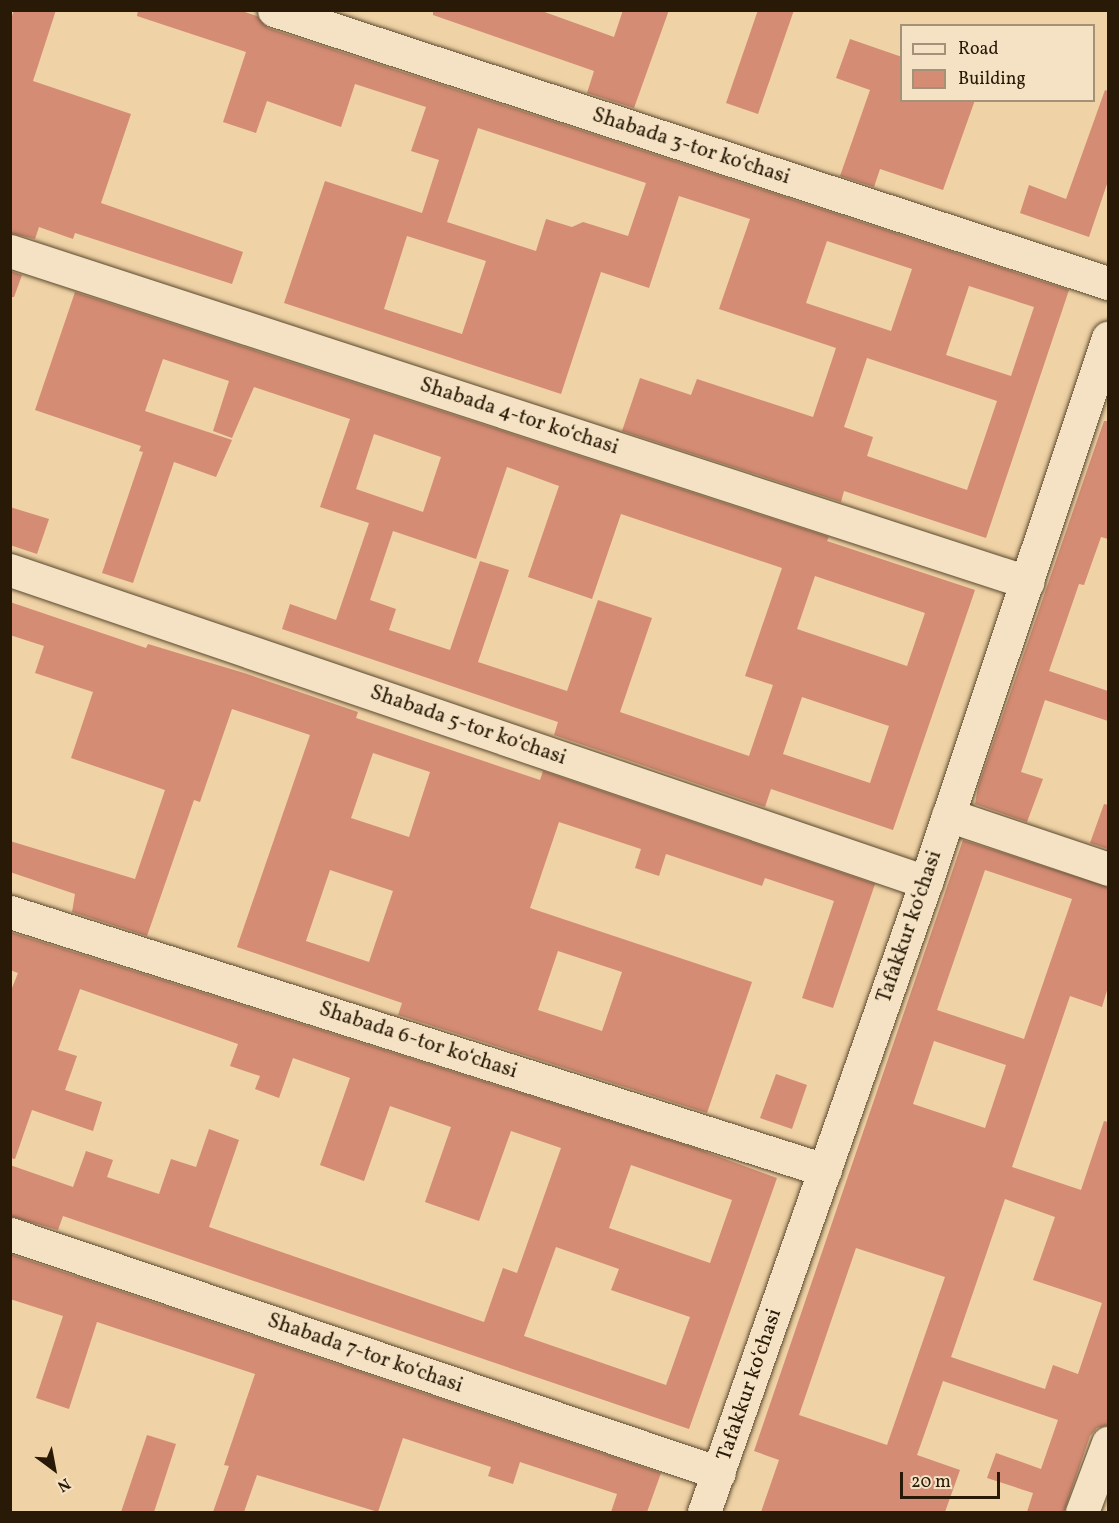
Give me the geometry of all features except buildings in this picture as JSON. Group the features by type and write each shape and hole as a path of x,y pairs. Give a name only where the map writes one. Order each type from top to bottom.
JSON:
{"street":[{"name":"Shabada 3-tor koʻchasi","path":"274,10 1108,283"},
{"name":"Shabada 4-tor koʻchasi","path":"10,251 1027,582"},
{"name":"Tafakkur koʻchasi","path":"704,1512 926,882 1108,338"},
{"name":"Shabada 5-tor koʻchasi","path":"10,570 926,882"},
{"path":"948,815 1108,869"},
{"name":"Shabada 6-tor koʻchasi","path":"10,912 825,1170"},
{"name":"Shabada 7-tor koʻchasi","path":"10,1234 719,1473"},
{"path":"1082,1512 1108,1443"}]}
